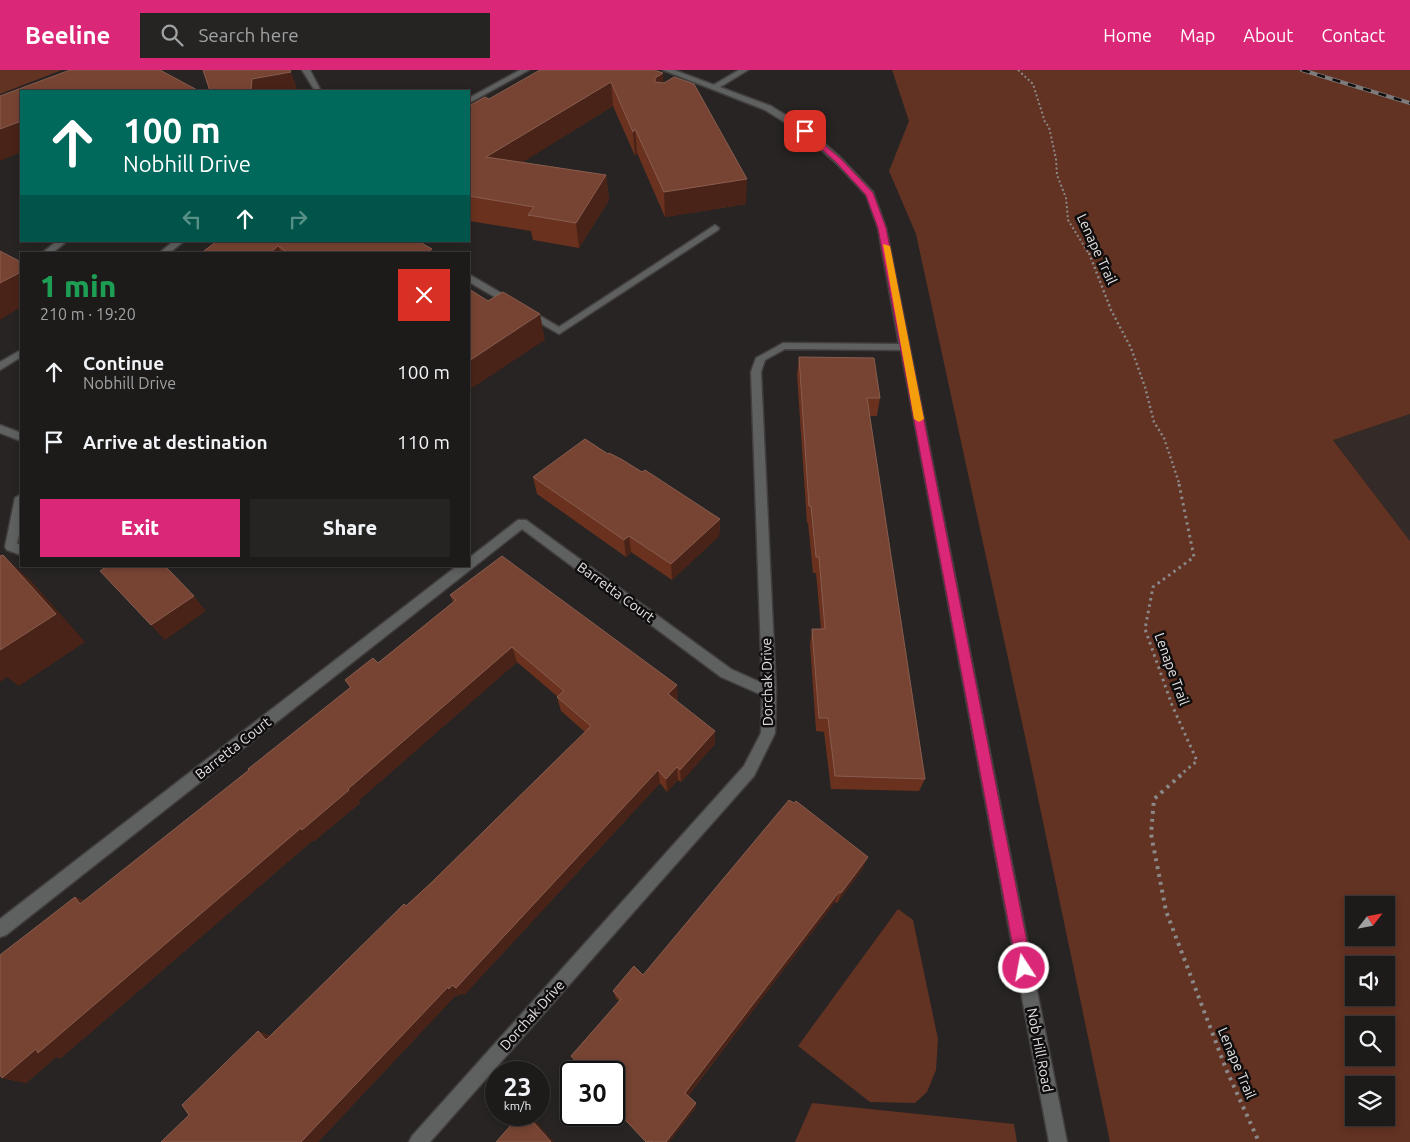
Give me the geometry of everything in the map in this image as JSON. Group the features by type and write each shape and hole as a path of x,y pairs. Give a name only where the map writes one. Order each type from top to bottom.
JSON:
{"street":[{"path":"306,70 317,90"},
{"path":"473,101 525,70"},
{"name":"Nob Hill Road","path":"667,70 694,83 714,87 768,108 805,131 838,160 870,194 882,228 1058,1142"},
{"path":"714,87 744,70"},
{"path":"517,74 524,79"},
{"path":"470,279 559,331 715,228"},
{"path":"48,252 62,242"},
{"path":"165,252 179,242"},
{"name":"Dorchak Drive","path":"418,1142 749,771 768,732 769,692 756,372 761,358 784,346 904,347"},
{"path":"0,368 20,354"},
{"path":"0,429 20,437"},
{"path":"20,503 11,547 20,550"},
{"name":"Barretta Court","path":"470,563 522,523 726,673 769,692"},
{"name":"Barretta Court","path":"0,929 465,567"}],"path":[{"name":"Lenape Trail","path":"1018,70 1033,84 1045,122 1049,127 1056,159 1057,175 1066,198 1068,220 1088,250 1111,310 1132,348 1154,422 1164,438 1182,493 1194,557 1153,587 1145,629 1172,705 1197,762 1154,799 1151,834 1166,911 1226,1068 1259,1142"}],"shaded area":[{"path":"0,70 62,70 0,94"},
{"path":"892,70 1410,70 1410,414 1333,440 1410,541 1410,1142 1110,1142 1029,755 916,234 889,171 909,121"},
{"path":"1410,414 1410,541 1333,439"},
{"path":"898,909 913,920 938,1039 936,1070 927,1092 915,1103 870,1102 798,1046"},
{"path":"812,1103 1014,1124 1017,1142 795,1142"}],"building":[{"path":"70,70 160,70 197,90 20,90 20,121 0,129 0,96"},
{"path":"203,70 290,70 291,72 252,79 251,90 210,90"},
{"path":"540,70 654,70 663,73 655,78 655,82 664,83 674,77 694,84 747,179 664,192 635,129 633,132 611,82 486,157 606,175 576,223 528,215 534,207 470,196 470,105 485,97 489,99"},
{"path":"216,242 420,242 432,249 427,252 287,252 278,246 271,252 203,252"},
{"path":"0,251 20,261 20,273 0,283"},
{"path":"470,290 488,301 503,292 540,314 470,360"},
{"path":"799,357 874,358 880,398 867,398 925,779 835,776 828,718 819,718 812,629 825,629 819,557 816,557 811,506 809,506"},
{"path":"585,439 642,472 645,470 720,519 671,564 629,536 624,540 533,477"},
{"path":"3,555 56,614 0,650 0,556"},
{"path":"502,556 677,685 668,694 715,731 680,770 677,767 666,779 658,770 456,988 452,985 449,989 448,987 301,1142 161,1142 189,1115 182,1105 258,1031 266,1040 404,904 406,906 432,882 591,726 557,697 564,691 512,647 302,830 301,828 38,1053 36,1049 2,1078 0,1075 0,955 75,897 80,904 249,770 351,687 345,680 373,658 378,663 456,600 450,595"},
{"path":"106,567 166,567 194,596 151,625 100,571"},
{"path":"789,800 794,803 796,801 868,857 685,1093 696,1103 666,1142 646,1142 625,1120 625,1061 575,1061 571,1056 621,999 613,991 634,966 643,975"},
{"path":"510,1126 537,1126 551,1142 496,1142"}],"railway":[{"path":"1302,70 1410,103"}],"slow traffic":[{"path":"886,246 919,419"}],"route":[{"path":"805,131 838,160 870,194 882,228 1024,968"}]}
